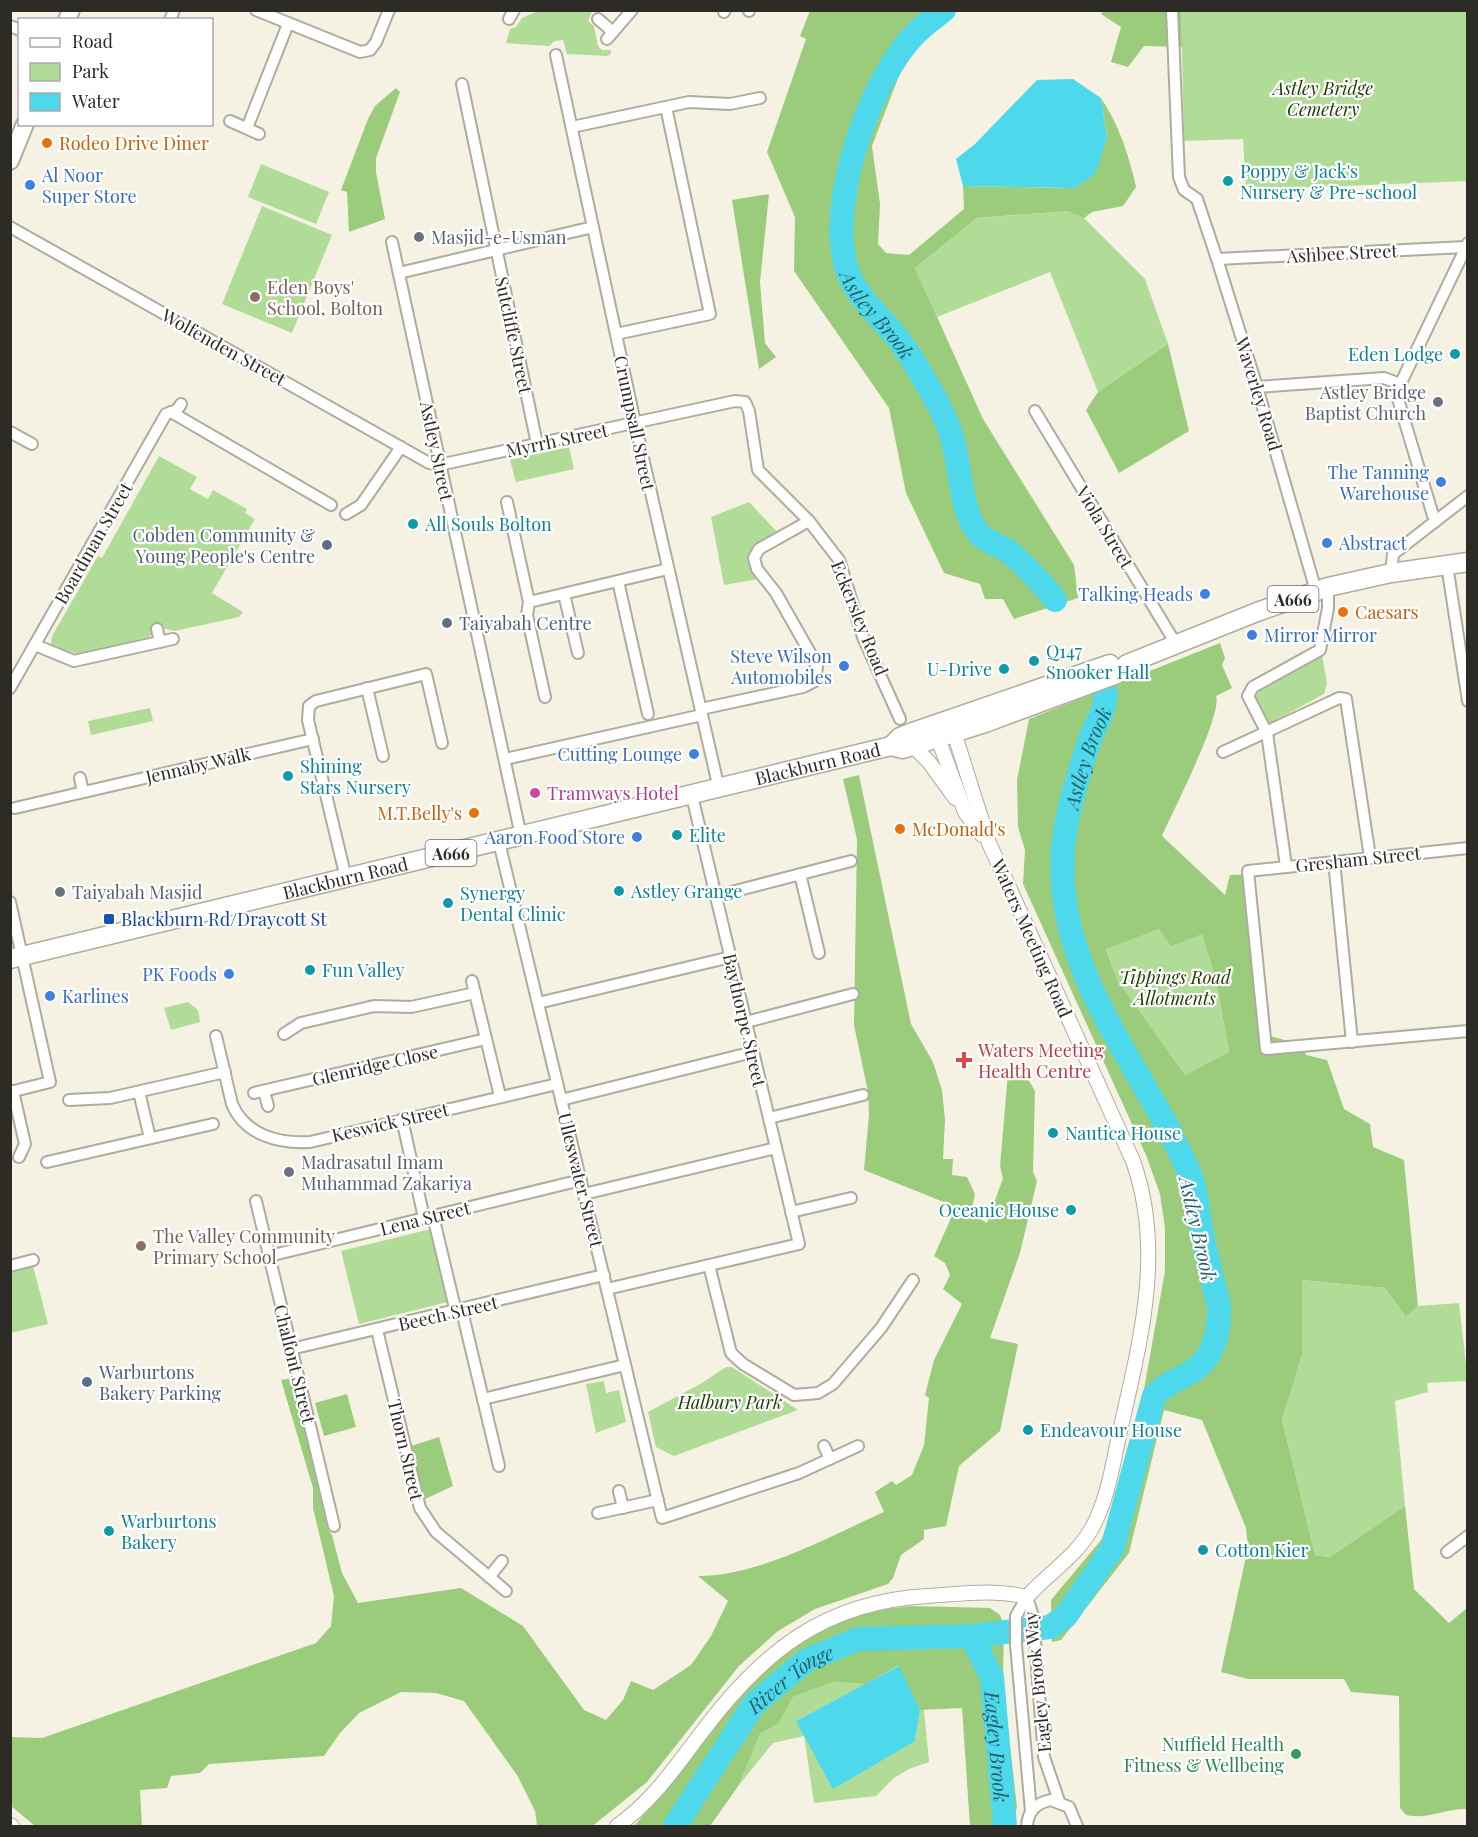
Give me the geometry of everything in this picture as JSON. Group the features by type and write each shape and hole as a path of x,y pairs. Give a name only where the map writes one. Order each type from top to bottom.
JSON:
{"highway":[{"name":"Blackburn Road","path":"891,746 900,737 944,729 1117,674 1127,664 1322,589 1391,573 1467,562"},
{"name":"Blackburn Road","path":"16,957 692,796 891,746 903,749 944,729"}],"main road":[{"path":"10,161 23,126"}],"street":[{"path":"256,10 351,50 370,50 376,42 389,10"},
{"path":"598,19 610,36 632,10"},
{"name":"Waverley Road","path":"1172,10 1179,177 1184,190 1197,199 1328,608 1320,650 1253,687 1249,692 1248,700 1266,733"},
{"path":"247,128 288,24"},
{"name":"Crumpsall Street","path":"556,55 635,423 719,789"},
{"name":"Sutcliffe Street","path":"462,84 537,444"},
{"path":"572,127 689,102 730,104 760,98"},
{"path":"616,334 710,314 666,107"},
{"path":"230,122 259,134"},
{"name":"Wolfenden Street","path":"10,227 401,447 439,465"},
{"path":"399,273 593,227"},
{"name":"Astley Street","path":"392,242 521,836"},
{"path":"1435,522 1398,399 1400,384 1467,245"},
{"name":"Ashbee Street","path":"1217,259 1467,245"},
{"path":"1257,387 1384,378 1400,384"},
{"name":"Myrrh Street","path":"439,465 735,401 745,402"},
{"name":"Eckersley Road","path":"745,402 750,411 755,458 761,476 809,520 844,570 863,637 900,718"},
{"name":"Boardman Street","path":"10,688 166,414 177,410 181,404"},
{"name":"Viola Street","path":"1035,411 1176,644"},
{"path":"171,412 331,505"},
{"path":"10,432 32,444"},
{"path":"346,514 361,505 401,447"},
{"path":"1391,573 1393,554 1467,496"},
{"path":"313,508 319,498"},
{"path":"507,502 529,602 526,615 545,697"},
{"path":"511,521 523,518"},
{"path":"505,759 810,685 818,675 813,658 776,593 757,569 754,558 759,549 809,520"},
{"path":"1447,565 1465,670 1467,701"},
{"path":"529,602 668,569"},
{"path":"618,581 648,710 659,702"},
{"path":"564,594 578,653"},
{"path":"157,629 160,642"},
{"path":"35,645 74,661 173,639"},
{"path":"346,878 308,716 309,706 316,700 426,674 441,741 452,736"},
{"path":"367,688 382,756"},
{"path":"1222,752 1339,698 1346,699 1370,857"},
{"name":"Waters Meeting Road","path":"944,729 965,812 989,843"},
{"name":"Waters Meeting Road","path":"944,729 989,843 1133,1161 1146,1205 1150,1241 1149,1281 1138,1349 1099,1516 1080,1546 1054,1572 1041,1580 1027,1597"},
{"path":"1266,733 1286,866"},
{"name":"Jennaby Walk","path":"15,808 313,739"},
{"path":"913,746 929,762 965,812"},
{"path":"80,778 83,792"},
{"name":"Baythorpe Street","path":"692,796 799,1244 709,1264"},
{"name":"Ulleswater Street","path":"499,842 662,1518 799,1473 830,1459"},
{"name":"Gresham Street","path":"1352,1042 1266,1049 1248,871 1467,848"},
{"path":"716,896 851,861"},
{"path":"1334,861 1352,1042 1467,1030"},
{"path":"800,874 819,953"},
{"path":"10,902 16,957 50,1082 12,1091 25,1144 20,1157"},
{"path":"538,1003 730,957"},
{"path":"472,981 500,1096"},
{"path":"284,1034 301,1023 374,1006 411,1007 475,993"},
{"path":"746,1022 853,994"},
{"name":"Keswick Street","path":"216,1036 237,1113 251,1128 274,1140 310,1142 557,1084"},
{"name":"Glenridge Close","path":"268,1106 259,1092 486,1039"},
{"path":"561,1100 753,1052"},
{"path":"69,1100 110,1098 225,1072"},
{"path":"139,1092 150,1138"},
{"path":"769,1118 862,1095"},
{"path":"402,1119 428,1217 459,1311 499,1466"},
{"path":"47,1162 213,1124"},
{"path":"584,1194 776,1148"},
{"name":"Lena Street","path":"269,1256 581,1180"},
{"path":"791,1212 851,1198"},
{"name":"Chalfont Street","path":"256,1201 334,1526"},
{"path":"10,1266 33,1260"},
{"path":"607,1289 709,1264 731,1353 743,1364 794,1395 818,1393 833,1384 880,1328 913,1280"},
{"name":"Beech Street","path":"291,1349 604,1275"},
{"name":"Thorn Street","path":"377,1330 420,1508 436,1532 506,1591"},
{"path":"483,1399 625,1365"},
{"path":"824,1446 830,1459 858,1446"},
{"path":"619,1491 623,1508"},
{"path":"597,1513 658,1500"},
{"path":"1447,1552 1467,1536"},
{"path":"489,1577 502,1560"},
{"path":"617,1827 641,1807 664,1781 745,1679 770,1656 816,1624 852,1609 912,1597 1003,1591 1027,1597"},
{"name":"Eagley Brook Way","path":"1027,1597 1016,1616 1016,1645 1031,1811 1027,1827"},
{"name":"Eagley Brook Way","path":"1027,1597 1033,1616 1044,1757 1059,1801 1074,1813 1077,1827"},
{"path":"1031,1811 1044,1801 1059,1801"}],"green space":[{"path":"1104,10 1181,11 1182,47 1144,46 1128,67 1111,62 1121,27 1101,14"},
{"path":"538,11 592,11 588,21 594,26 598,46 602,50 611,50 611,54 607,56 567,54 563,40 555,41 549,46 506,43 510,29 516,27 522,18"},
{"path":"810,11 955,11 905,60 872,146 880,204 878,244 886,253 909,255 964,209 963,186 1075,188 1095,173 1107,137 1101,98 1118,130 1127,152 1136,187 1123,206 1092,212 1084,218 1068,211 977,218 915,268 983,419 1074,565 1078,598 1014,619 1003,599 985,599 980,584 944,573 906,493 889,408 794,271 795,217 767,152 806,39 800,36"},
{"name":"Astley Bridge Cemetery","path":"1181,11 1467,11 1467,181 1246,190 1243,139 1184,141"},
{"path":"396,88 400,92 376,158 376,172 385,219 349,232 347,192 341,190 375,106"},
{"path":"261,164 329,192 316,224 248,197"},
{"path":"769,194 760,282 765,343 776,357 759,369 732,200"},
{"path":"262,206 332,235 292,333 222,304"},
{"path":"1069,211 1084,218 1145,279 1168,344 1098,392 1050,272 937,317 915,268 977,218"},
{"path":"1168,344 1189,431 1119,473 1086,410 1098,392"},
{"path":"569,447 574,469 516,482 510,460"},
{"path":"159,456 197,477 190,489 208,499 213,490 247,509 245,513 255,519 212,593 243,612 239,617 175,631 162,628 160,623 154,624 153,633 149,637 79,654 54,647 51,643 52,636 98,556 102,558"},
{"path":"749,502 781,536 754,558 764,578 724,585 711,517"},
{"path":"1220,643 1225,658 1222,665 1232,688 1216,696 1216,706 1205,742 1162,836 1225,895 1230,875 1254,874 1270,1036 1288,1041 1300,1040 1306,1055 1327,1060 1344,1109 1370,1124 1373,1147 1404,1160 1418,1306 1406,1317 1385,1288 1302,1280 1302,1355 1282,1419 1315,1555 1330,1557 1405,1506 1414,1589 1449,1623 1467,1608 1467,1809 1414,1816 1406,1815 1400,1808 1399,1696 1351,1692 1344,1679 1248,1679 1221,1672 1248,1547 1246,1528 1202,1420 1164,1410 1129,1553 1061,1640 1052,1642 1051,1600 1101,1540 1113,1514 1132,1457 1165,1271 1165,1228 1160,1194 1146,1155 1023,884 1025,850 1018,827 1017,780 1029,719","holes":["1159,929 1171,946 1202,934 1216,980 1229,1052 1185,1075 1118,981 1106,949"]},
{"path":"1322,655 1327,683 1324,694 1269,724 1255,697 1263,687"},
{"path":"150,708 153,721 91,735 88,721"},
{"path":"859,775 911,1024 933,1062 942,1090 945,1119 943,1159 953,1159 952,1175 967,1177 975,1194 971,1213 987,1223 1003,1178 1000,1166 1008,1073 1025,1074 1035,1091 1033,1172 1037,1181 1020,1253 990,1338 1018,1344 1000,1431 959,1466 946,1526 924,1530 924,1539 901,1555 893,1578 888,1584 815,1609 778,1631 739,1666 647,1782 590,1826 537,1826 535,1811 517,1775 464,1701 436,1693 401,1692 359,1713 340,1733 324,1756 209,1764 200,1773 171,1776 167,1788 140,1790 142,1826 35,1826 11,1806 10,1737 42,1738 316,1643 331,1626 334,1596 313,1508 313,1488 281,1380 292,1378 328,1530 332,1535 342,1573 358,1603 461,1588 523,1626 584,1710 606,1720 623,1700 631,1681 653,1690 691,1665 711,1636 728,1601 698,1576 745,1570 769,1562 884,1512 875,1492 892,1481 896,1485 912,1475 924,1445 929,1398 925,1395 934,1360 962,1304 943,1289 950,1275 945,1263 934,1256 956,1207 864,1170 869,1115 868,1092 854,1025 857,839 843,779"},
{"name":"Tippings Road Allotments","path":"1159,929 1202,933 1216,980 1229,1052 1185,1075 1118,981 1106,948"},
{"path":"188,1002 198,1010 200,1022 171,1030 164,1008"},
{"path":"431,1229 448,1302 359,1324 341,1251"},
{"path":"33,1266 48,1324 11,1333 11,1272"},
{"path":"1302,1280 1385,1288 1406,1317 1418,1306 1459,1303 1467,1373 1467,1381 1427,1383 1428,1392 1395,1401 1405,1506 1330,1557 1315,1555 1282,1418 1302,1355"},
{"name":"Halbury Park","path":"726,1367 732,1367 798,1410 674,1456 656,1447 648,1412 702,1383"},
{"path":"604,1381 606,1393 619,1390 626,1422 596,1433 586,1384"},
{"path":"347,1394 356,1427 324,1436 315,1403"},
{"path":"439,1437 453,1486 425,1499 411,1446"},
{"path":"911,1606 990,1608 1000,1615 1004,1626 1003,1683 1017,1807 1014,1820 993,1826 970,1826 962,1708 920,1710 898,1666 866,1684 833,1682 793,1697 779,1723 760,1734 739,1785 710,1826 634,1826 677,1777 719,1718 773,1659 817,1629 860,1612"},
{"path":"833,1682 866,1684 796,1721 915,1741 920,1710 924,1710 929,1762 909,1769 894,1778 876,1796 814,1803 804,1736 773,1743 739,1785 760,1734 779,1723 793,1697"}],"water":[{"path":"1073,79 1101,98 1107,137 1096,173 1075,188 963,186 956,159 975,144 1037,80"},
{"path":"899,1666 920,1710 915,1741 833,1789 796,1721"}],"waterway":[{"name":"Astley Brook","path":"944,10 915,34 898,55 867,114 846,183 842,217 842,248 854,285 902,344 926,382 947,423 952,436 963,497 973,524 980,535 1008,551 1021,562 1055,600"},
{"name":"Astley Brook","path":"675,1826 754,1704 807,1660 858,1639 971,1636 1050,1627 1066,1616 1112,1549 1154,1396 1163,1387 1201,1364 1215,1341 1219,1305 1191,1177 1157,1109 1101,1009 1073,939 1065,902 1062,860 1067,821 1076,782 1089,742 1103,710 1105,691"},
{"name":"Eagley Brook","path":"971,1636 992,1677 1005,1826"}],"place":[{"name":"Rodeo Drive Diner","path":"47,143"},
{"name":"Poppy & Jack's Nursery & Pre-school","path":"1228,181"},
{"name":"Al Noor Super Store","path":"30,185"},
{"name":"Masjid-e-Usman","path":"419,237"},
{"name":"Eden Boys' School, Bolton","path":"255,297"},
{"name":"Eden Lodge","path":"1455,354"},
{"name":"Astley Bridge Baptist Church","path":"1438,402"},
{"name":"The Tanning Warehouse","path":"1441,482"},
{"name":"All Souls Bolton","path":"413,524"},
{"name":"Abstract","path":"1327,543"},
{"name":"Cobden Community & Young People's Centre","path":"327,545"},
{"name":"Talking Heads","path":"1205,594"},
{"name":"Caesars","path":"1343,612"},
{"name":"Taiyabah Centre","path":"447,623"},
{"name":"Mirror Mirror","path":"1252,635"},
{"name":"Q147 Snooker Hall","path":"1034,661"},
{"name":"Steve Wilson Automobiles","path":"844,666"},
{"name":"U-Drive","path":"1004,669"},
{"name":"Cutting Lounge","path":"694,754"},
{"name":"Shining Stars Nursery","path":"288,776"},
{"name":"Tramways Hotel","path":"535,793"},
{"name":"M.T.Belly's","path":"474,813"},
{"name":"McDonald's","path":"900,829"},
{"name":"Elite","path":"677,835"},
{"name":"Aaron Food Store","path":"637,837"},
{"name":"Astley Grange","path":"619,891"},
{"name":"Taiyabah Masjid","path":"60,892"},
{"name":"Synergy Dental Clinic","path":"448,903"},
{"name":"Blackburn Rd/Draycott St","path":"109,919"},
{"name":"Fun Valley","path":"310,970"},
{"name":"PK Foods","path":"229,974"},
{"name":"Karlines","path":"50,996"},
{"name":"Waters Meeting Health Centre","path":"964,1060"},
{"name":"Nautica House","path":"1053,1133"},
{"name":"Madrasatul Imam Muhammad Zakariya","path":"289,1172"},
{"name":"Oceanic House","path":"1071,1210"},
{"name":"The Valley Community Primary School","path":"141,1246"},
{"name":"Warburtons Bakery Parking","path":"87,1382"},
{"name":"Endeavour House","path":"1028,1430"},
{"name":"Warburtons Bakery","path":"109,1531"},
{"name":"Cotton Kier","path":"1203,1550"},
{"name":"Nuffield Health Fitness & Wellbeing","path":"1296,1754"}],"water label":[{"name":"River Tonge","path":"794,1681"}]}
